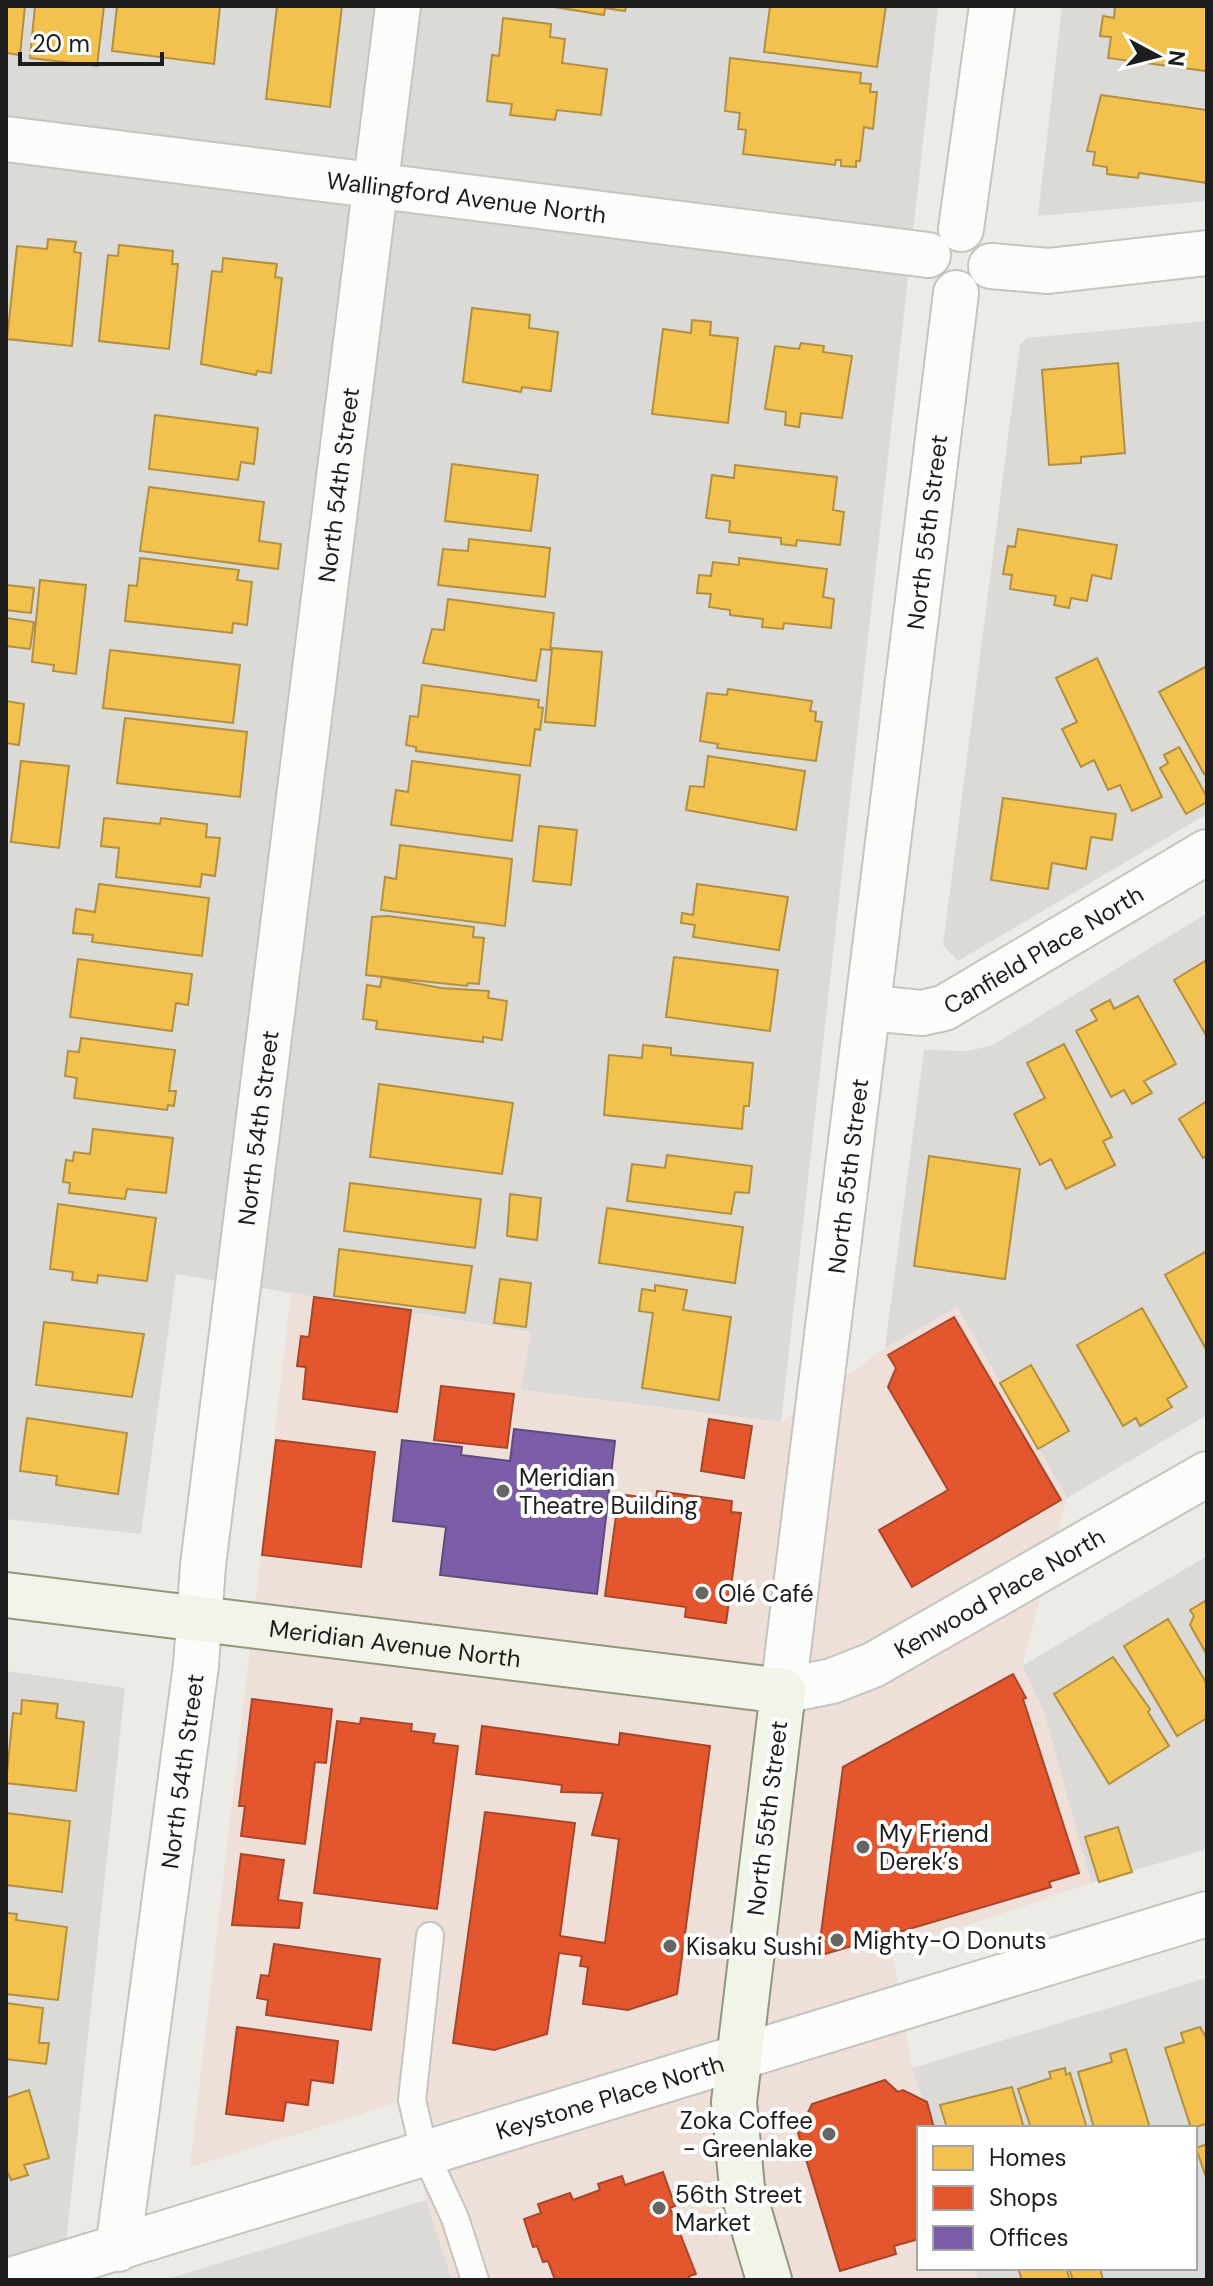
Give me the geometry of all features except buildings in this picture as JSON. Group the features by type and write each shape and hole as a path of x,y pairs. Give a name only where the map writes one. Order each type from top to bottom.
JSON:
{"street":[{"name":"North 54th Street","path":"118,2249 199,1620 398,6"},
{"path":"945,242 982,239 991,254 991,266 981,286 956,293 933,280 945,242 992,6"},
{"name":"Wallingford Avenue North","path":"6,139 375,185 945,242"},
{"path":"991,266 1048,271 1207,253"},
{"name":"North 55th Street","path":"769,2280 742,2188 735,2145 737,2058 870,1008 956,293"},
{"name":"Canfield Place North","path":"870,1008 922,1013 944,1008 1207,852"},
{"name":"Kenwood Place North","path":"783,1691 832,1681 873,1665 1207,1474"},
{"name":"Meridian Avenue North","path":"6,1595 783,1691"},
{"name":"Keystone Place North","path":"11,2280 424,2151 1207,1914"}],"lane":[{"path":"430,1936 412,2100 424,2151 455,2218 475,2280"}],"shaded area":[{"path":"6,6 938,6 781,1422 520,1390 530,1332 176,1274 141,1534 6,1519"},
{"path":"1062,6 1207,6 1207,201 1038,216"},
{"path":"1207,321 1207,814 958,961 943,945 1020,344 1027,338"},
{"path":"1207,913 1207,1415 1067,1498 957,1308 885,1348 924,1050 968,1051 993,1045"},
{"path":"291,1293 531,1333 521,1390 781,1422 885,1348 957,1307 1067,1498 1022,1666 1044,1712 1091,1883 892,1951 912,2068 932,2126 917,2126 917,2270 976,2270 978,2280 452,2280 426,2199 404,2101 190,2167"},
{"path":"1207,1556 1207,1849 1091,1883 1044,1712 1022,1666"},
{"path":"6,1671 125,1688 62,2280 6,2280"},
{"path":"1207,1978 1207,2280 978,2280 976,2270 1197,2270 1197,2126 932,2126 912,2068"},
{"path":"426,2200 452,2280 164,2280"}],"place":[{"name":"Meridian Theatre Building","path":"503,1491"},
{"name":"Olé Café","path":"702,1593"},
{"name":"My Friend Derek’s","path":"863,1847"},
{"name":"Mighty-O Donuts","path":"837,1940"},
{"name":"Kisaku Sushi","path":"670,1946"},
{"name":"Zoka Coffee - Greenlake","path":"829,2134"},
{"name":"56th Street Market","path":"659,2208"}]}
